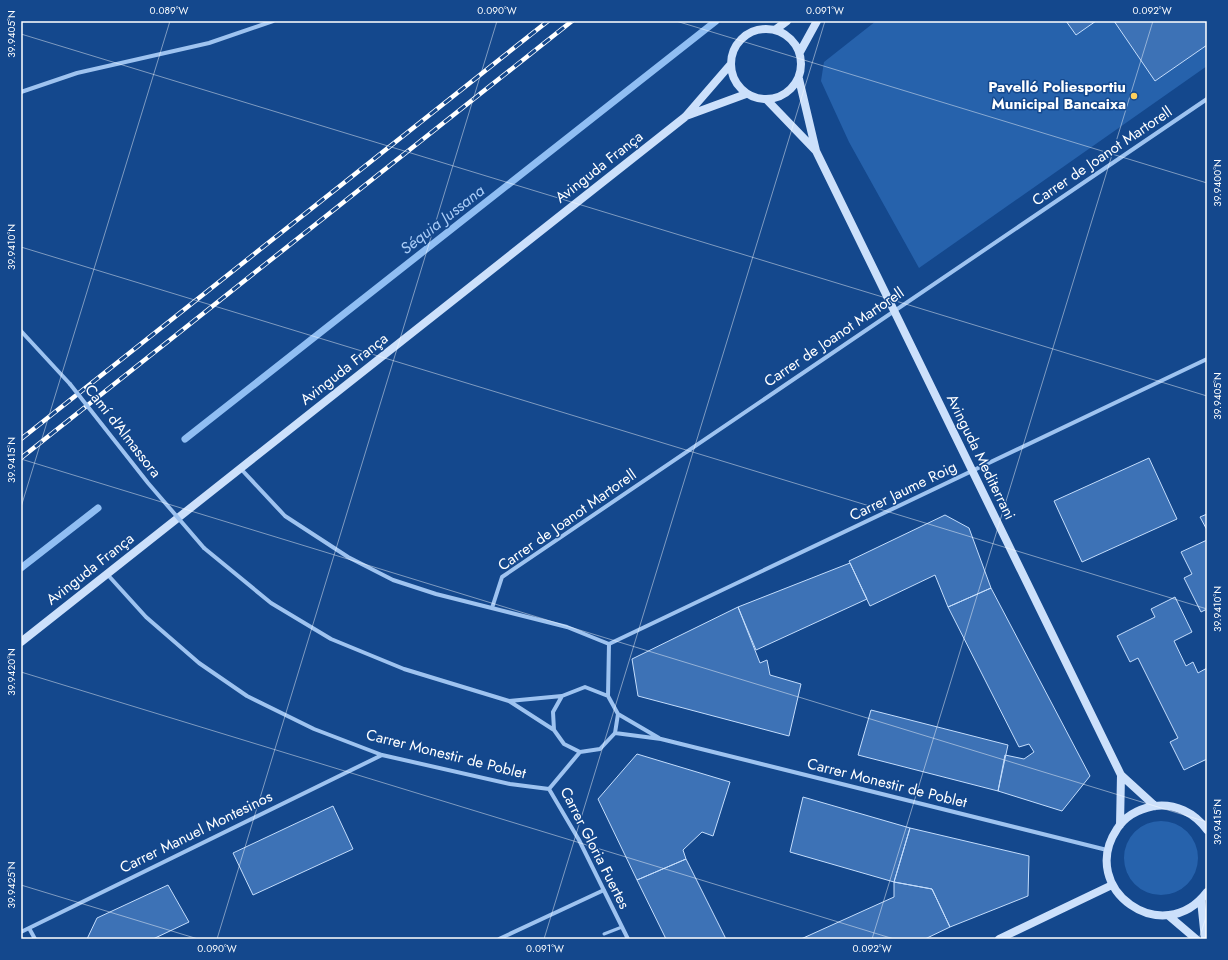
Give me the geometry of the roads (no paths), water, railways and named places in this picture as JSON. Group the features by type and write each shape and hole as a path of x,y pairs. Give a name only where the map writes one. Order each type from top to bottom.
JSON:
{"main road":[{"path":"775,30 787,21"},
{"path":"800,52 790,38 775,30 753,31 736,44 730,65 734,81 746,94 767,100 786,94 799,79 800,52 817,21"},
{"name":"Avinguda França","path":"21,642 685,117 730,65"},
{"name":"Avinguda Mediterrani","path":"799,79 816,151 972,471 1121,775 1155,806"},
{"name":"Avinguda França","path":"685,117 746,94"},
{"name":"Avinguda Mediterrani","path":"767,100 816,151"},
{"name":"Avinguda Mediterrani","path":"1120,825 1121,775"},
{"path":"1207,830 1202,822 1188,812 1172,807 1155,806 1142,809 1130,815 1120,825 1112,837 1107,850 1107,868 1112,885 1122,899 1136,909 1152,915 1169,916 1186,911 1201,900 1207,892"},
{"path":"999,939 1112,885"},
{"path":"1201,900 1205,939"},
{"path":"1169,916 1196,939"}],"street":[{"path":"21,92 77,72 209,43 273,21"},
{"name":"Carrer de Joanot Martorell","path":"492,608 502,576 1207,99"},
{"name":"Camí d'Almassora","path":"21,331 70,384 148,483 204,548 271,603 332,639 404,669 509,701"},
{"name":"Carrer Jaume Roig","path":"609,644 1207,358"},
{"path":"240,469 285,516 348,558 393,580 436,594 567,627 609,644 608,696 618,714 615,733 600,749 580,752 564,744 554,730 509,701"},
{"name":"Carrer Monestir de Poblet","path":"107,574 146,617 199,663 247,696 314,729 382,754 510,784 549,789"},
{"path":"509,701 562,696 585,687 608,696"},
{"path":"554,730 553,712 562,696"},
{"name":"Carrer Monestir de Poblet","path":"618,714 661,739"},
{"name":"Carrer Monestir de Poblet","path":"615,733 661,739 1107,850"},
{"name":"Carrer Gloria Fuertes","path":"580,752 549,789 580,840 628,939"},
{"name":"Carrer Manuel Montesinos","path":"21,932 382,754"},
{"path":"499,939 604,890"},
{"path":"30,928 35,939"}],"lane":[{"path":"604,934 622,927"}],"waterway":[{"name":"Séquia Jussana","path":"185,439 716,21"},
{"name":"Séquia Jussana","path":"21,568 98,508"}],"railway":[{"path":"21,439 548,21"},
{"path":"21,458 572,21"}],"place":[{"name":"Pavelló Poliesportiu Municipal Bancaixa","path":"1134,96"}]}
